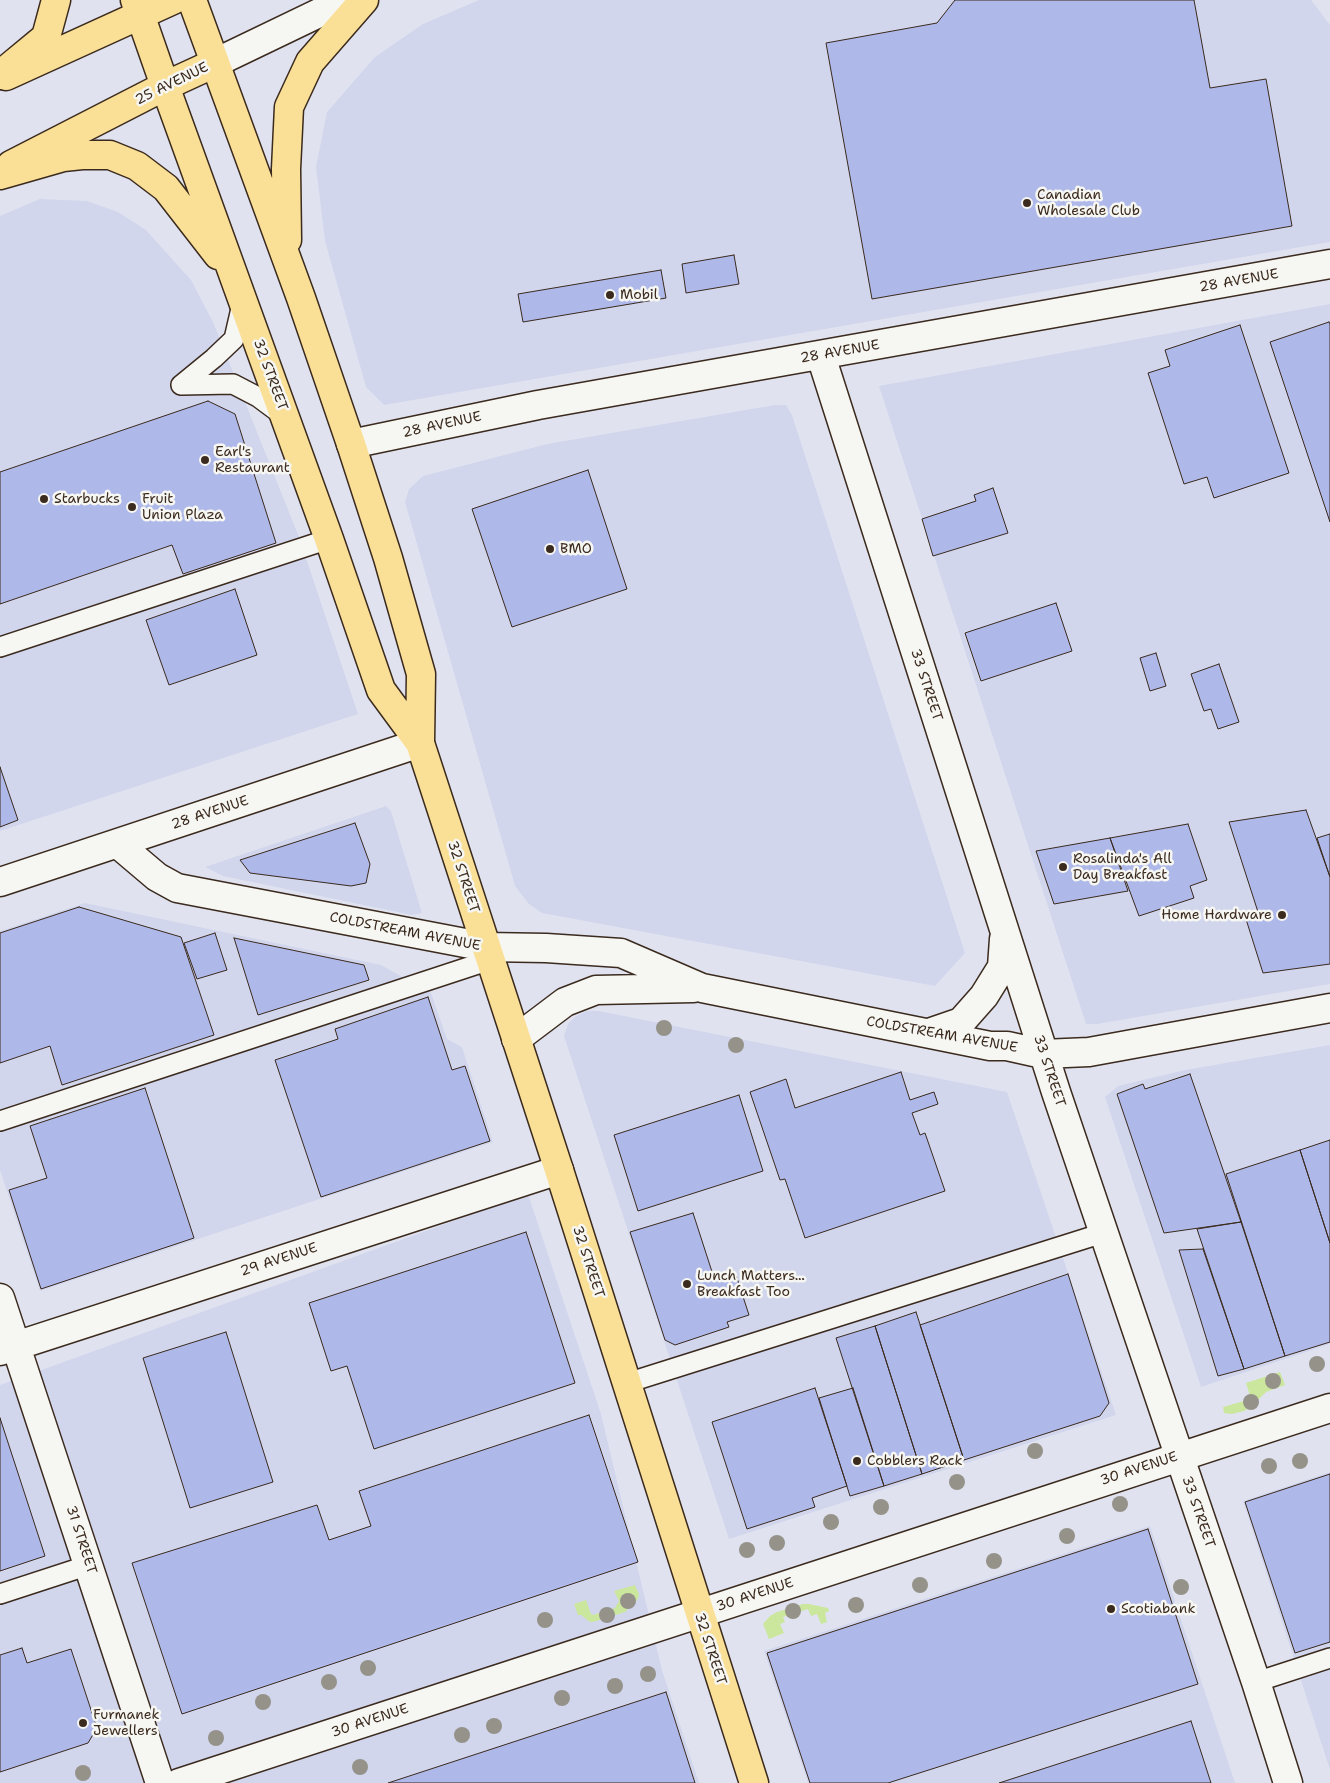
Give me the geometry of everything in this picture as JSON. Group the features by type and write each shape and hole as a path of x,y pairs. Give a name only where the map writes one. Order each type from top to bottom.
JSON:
{"main road":[{"path":"0,77 46,37 56,0"},
{"path":"0,77 138,7 173,0"},
{"name":"32 STREET","path":"192,0 288,261 388,558 421,674 420,743"},
{"path":"288,261 286,169 289,107 310,62 364,0"},
{"name":"32 STREET","path":"138,7 263,359 286,418 381,690 420,743 559,1170 754,1783"},
{"name":"25 AVENUE","path":"0,170 165,86 215,63"},
{"path":"0,175 44,161 82,155 110,155 137,166 166,188 238,287"}],"street":[{"name":"25 AVENUE","path":"215,63 346,0"},
{"name":"28 AVENUE","path":"351,444 538,405 1330,264"},
{"name":"33 STREET","path":"821,356 1043,1054 1256,1682 1288,1783"},
{"name":"28 AVENUE","path":"0,882 420,743"},
{"name":"COLDSTREAM AVENUE","path":"118,844 156,877 177,888 488,953 546,948 621,953 702,988 990,1046 1007,1046 1043,1054 1089,1052 1330,1008"},
{"path":"929,1033 961,1022 984,996 1002,967 1004,931"},
{"name":"COLDSTREAM AVENUE","path":"516,1040 565,1002 596,990 702,988"},
{"name":"29 AVENUE","path":"8,1348 559,1170"},
{"name":"31 STREET","path":"0,1298 8,1348 89,1565 160,1783"},
{"name":"30 AVENUE","path":"180,1783 1330,1408"}],"lane":[{"path":"238,287 234,340 181,385 233,384 258,397 286,418"},
{"path":"0,647 329,539"},
{"path":"0,1121 488,953"},
{"path":"627,1383 1103,1233"},
{"path":"0,1594 89,1565"},
{"path":"1256,1682 1330,1658"}],"shaded area":[{"path":"479,0 1311,0 1330,25 1330,242 384,405 366,387 325,241 316,167 327,112 375,57 423,24"},
{"path":"40,199 87,201 118,212 146,230 191,280 213,322 299,537 358,714 0,831 0,216"},
{"path":"1330,304 1330,984 1097,1024 1086,1024 879,386"},
{"path":"775,405 786,405 792,415 965,953 935,986 542,913 529,904 515,886 405,502 409,489 423,476 547,444"},
{"path":"386,806 391,811 422,913 412,915 223,876 205,867"},
{"path":"85,903 381,965 431,993 447,1039 462,1047 493,1142 40,1291 0,1170 0,931"},
{"path":"587,1011 599,1011 1007,1092 1116,1415 729,1539 564,1036 568,1024 575,1017"},
{"path":"1330,1045 1330,1344 1201,1387 1105,1097 1118,1086 1185,1070"},
{"path":"528,1194 601,1414 662,1670 699,1783 0,1783 0,1385"},
{"path":"1330,1472 1330,1770 1243,1501"},
{"path":"1150,1526 1235,1783 808,1783 764,1651"}],"green space":[{"path":"1280,1372 1285,1385 1266,1392 1244,1411 1232,1414 1224,1413 1223,1407 1251,1399 1246,1383"},
{"path":"635,1585 639,1594 638,1599 625,1612 593,1622 578,1615 574,1604 586,1600 593,1615 615,1608 619,1601 614,1591"},
{"path":"803,1604 828,1608 829,1611 825,1613 827,1622 821,1624 817,1614 811,1616 808,1609 783,1617 785,1622 780,1624 784,1633 769,1639 763,1624 770,1616"}],"building":[{"path":"955,0 1194,0 1210,88 1266,79 1292,226 872,299 826,43 937,23"},
{"path":"734,255 739,284 686,293 682,264"},
{"path":"661,270 666,298 523,322 518,294"},
{"path":"1329,322 1330,324 1330,522 1270,342"},
{"path":"1240,325 1289,473 1214,498 1207,477 1184,484 1148,373 1170,366 1165,350"},
{"name":"Fruit Union Plaza","path":"208,401 235,414 276,543 183,574 172,545 0,604 0,472"},
{"name":"BMO","path":"588,470 627,589 512,627 472,509"},
{"path":"993,488 1008,533 933,556 922,519 976,501 974,495"},
{"path":"235,589 257,655 169,685 146,620"},
{"path":"1056,603 1072,651 981,681 965,633"},
{"path":"1156,653 1166,686 1150,691 1140,658"},
{"path":"1219,664 1239,722 1218,729 1211,709 1204,711 1191,674"},
{"path":"0,767 18,820 0,827"},
{"path":"1306,810 1330,877 1330,964 1263,973 1245,916 1258,912 1229,822"},
{"path":"355,823 370,864 366,883 351,886 250,873 240,860"},
{"path":"1188,824 1207,880 1190,886 1194,898 1139,916 1110,838"},
{"path":"1330,834 1330,877 1317,838"},
{"path":"1110,838 1128,891 1054,904 1036,851"},
{"path":"79,907 181,937 214,1035 62,1085 50,1046 0,1063 0,933"},
{"path":"215,933 227,970 197,979 184,943"},
{"path":"234,938 364,965 369,980 258,1015"},
{"path":"428,997 452,1070 465,1066 490,1141 321,1197 275,1060 338,1039 335,1029"},
{"path":"901,1072 910,1100 934,1092 938,1104 912,1113 920,1135 925,1133 945,1191 805,1238 785,1179 780,1180 750,1092 786,1079 795,1108"},
{"path":"1190,1074 1241,1222 1164,1233 1117,1094 1143,1084 1145,1089"},
{"path":"145,1088 194,1238 41,1289 9,1190 47,1178 30,1126"},
{"path":"739,1095 763,1171 638,1211 614,1135"},
{"path":"1330,1140 1330,1243 1300,1150"},
{"path":"1300,1150 1330,1243 1330,1342 1285,1356 1226,1174"},
{"path":"693,1213 715,1281 736,1275 749,1315 727,1322 729,1327 675,1345 665,1340 630,1232"},
{"path":"1241,1222 1285,1356 1244,1369 1197,1229"},
{"path":"526,1232 575,1383 374,1449 347,1366 331,1371 309,1303"},
{"path":"1203,1249 1244,1369 1218,1376 1179,1250"},
{"path":"1068,1274 1109,1403 1100,1416 964,1460 920,1325"},
{"path":"916,1312 964,1460 922,1474 875,1326"},
{"path":"875,1326 922,1474 884,1486 836,1338"},
{"path":"226,1332 273,1482 190,1508 143,1358"},
{"path":"815,1388 847,1486 812,1498 815,1507 747,1529 712,1422"},
{"path":"853,1388 884,1486 850,1496 819,1398"},
{"path":"589,1415 638,1562 182,1714 132,1563 317,1505 329,1540 371,1526 359,1491"},
{"path":"0,1418 45,1556 0,1571"},
{"path":"1330,1474 1330,1642 1295,1653 1245,1502"},
{"path":"1148,1529 1198,1684 888,1783 810,1783 767,1653"},
{"path":"22,1648 27,1663 71,1649 97,1728 88,1743 0,1772 0,1655"},
{"path":"666,1692 695,1783 388,1783"},
{"path":"1191,1721 1211,1783 999,1783"}],"place":[{"name":"Canadian Wholesale Club","path":"1027,203"},
{"name":"Mobil","path":"610,295"},
{"name":"Earl's Restaurant","path":"205,460"},
{"name":"Starbucks","path":"44,499"},
{"name":"Fruit Union Plaza","path":"132,507"},
{"name":"BMO","path":"550,549"},
{"name":"Rosalinda's All Day Breakfast","path":"1063,867"},
{"name":"Home Hardware","path":"1282,915"},
{"name":"Lunch Matters... Breakfast Too","path":"687,1284"},
{"name":"Cobblers Rack","path":"857,1461"},
{"name":"Scotiabank","path":"1111,1609"},
{"name":"Furmanek Jewellers","path":"83,1723"}]}
